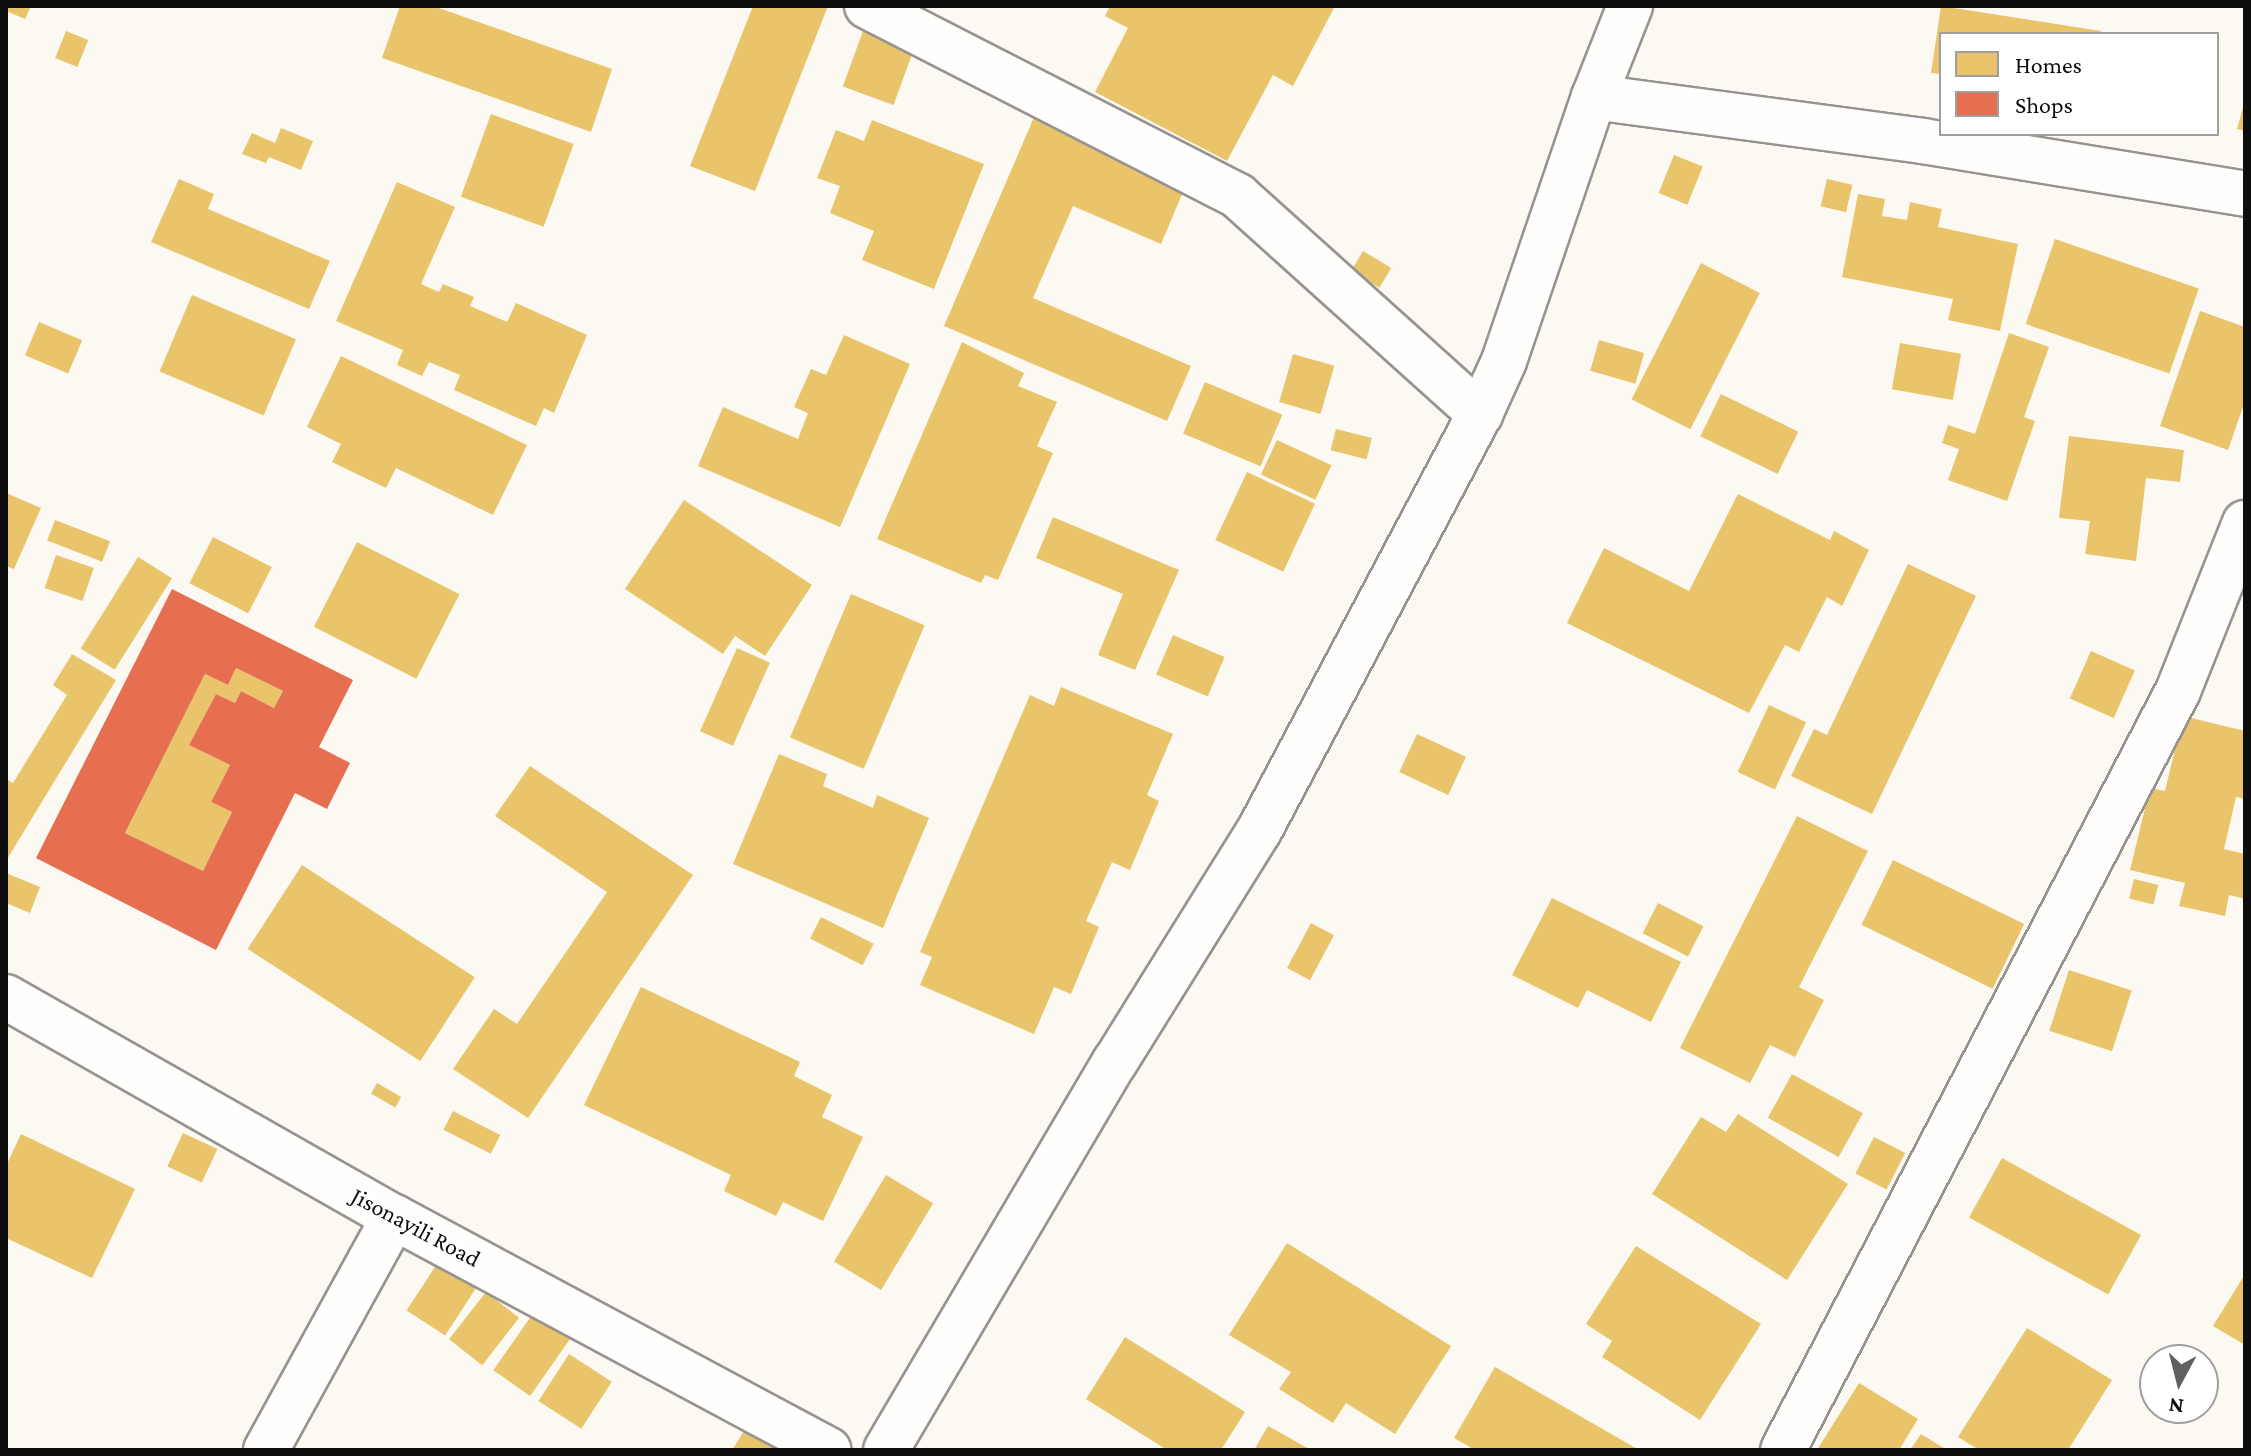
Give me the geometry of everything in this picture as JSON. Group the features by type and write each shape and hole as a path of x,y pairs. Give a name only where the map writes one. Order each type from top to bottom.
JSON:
{"street":[{"path":"867,6 1119,139 1238,196 1480,414"},
{"path":"886,1450 1115,1062 1259,831 1480,414 1504,361 1594,97 1630,6"},
{"path":"1594,97 1923,141 2245,194"},
{"path":"1783,1450 2178,691 2245,523"},
{"name":"Jisonayili Road","path":"6,997 394,1217 829,1450"},
{"path":"266,1450 394,1217"}],"building: Homes":[{"path":"6,6 31,6 25,19 6,11"},
{"path":"400,6 433,6 612,69 591,132 382,58"},
{"path":"753,6 828,6 755,191 690,166"},
{"path":"1110,6 1335,6 1293,86 1273,75 1227,161 1095,92 1128,28 1105,16"},
{"path":"1941,6 2101,31 1939,32 1939,74 1931,73"},
{"path":"66,31 88,40 77,67 55,58"},
{"path":"863,31 914,49 894,105 843,86"},
{"path":"2245,100 2245,131 2237,129"},
{"path":"491,114 574,144 544,227 461,197"},
{"path":"1035,115 1188,180 1161,244 1073,206 1033,298 1191,366 1167,421 944,326"},
{"path":"872,120 984,164 934,289 862,260 874,231 830,213 840,186 817,178 836,130 864,141"},
{"path":"281,128 313,141 301,170 269,157 266,163 242,154 252,133 275,143"},
{"path":"1674,155 1703,167 1687,205 1659,193"},
{"path":"179,179 214,194 208,209 330,261 309,309 151,242"},
{"path":"1827,179 1852,185 1846,212 1821,206"},
{"path":"397,182 455,207 421,284 439,292 443,284 474,297 470,306 507,322 516,303 587,335 554,413 544,408 536,426 454,390 460,375 429,362 422,376 397,365 403,350 336,321"},
{"path":"1858,194 1885,199 1882,216 1907,220 1910,202 1942,209 1938,227 2018,244 2000,331 1948,320 1953,299 1842,277"},
{"path":"2055,239 2199,288 2169,374 2026,324"},
{"path":"1363,251 1391,268 1379,288 1351,271"},
{"path":"1701,263 1760,293 1690,429 1632,399"},
{"path":"192,295 296,339 264,416 160,371"},
{"path":"2200,311 2245,327 2245,401 2228,450 2160,426"},
{"path":"39,322 82,340 68,374 25,355"},
{"path":"2009,333 2049,347 2024,417 2035,421 2007,501 1948,480 1959,449 1942,443 1948,425 1975,434"},
{"path":"844,335 910,364 840,527 698,466 723,407 798,439 808,413 794,407 811,369 826,375"},
{"path":"1599,340 1644,353 1635,384 1590,371"},
{"path":"962,342 1024,373 1018,386 1057,402 1037,446 1053,453 998,580 985,575 981,583 877,539"},
{"path":"1900,343 1961,354 1953,400 1892,389"},
{"path":"1293,354 1334,366 1321,414 1279,402"},
{"path":"341,356 527,445 493,515 396,468 386,488 332,462 341,444 307,427"},
{"path":"1205,382 1282,415 1260,466 1183,434"},
{"path":"1721,394 1798,432 1778,474 1700,436"},
{"path":"1336,429 1372,438 1367,459 1331,450"},
{"path":"2069,436 2184,450 2180,482 2146,478 2136,561 2085,554 2090,521 2059,518"},
{"path":"1277,440 1331,465 1315,500 1261,474"},
{"path":"1247,472 1315,504 1283,572 1215,540"},
{"path":"6,493 41,508 14,569 6,566"},
{"path":"1738,494 1830,540 1834,531 1869,550 1842,606 1827,597 1799,652 1785,645 1749,713 1567,623 1604,548 1689,591"},
{"path":"684,500 812,585 765,656 735,636 723,654 625,589"},
{"path":"1053,517 1179,570 1135,670 1098,655 1123,594 1036,558"},
{"path":"55,520 110,541 102,562 47,541"},
{"path":"213,537 272,567 248,613 189,583"},
{"path":"357,542 459,594 416,679 314,627"},
{"path":"56,555 94,568 82,601 45,588"},
{"path":"138,557 172,578 115,670 81,649"},
{"path":"1908,564 1976,596 1872,814 1791,776 1814,729 1827,735"},
{"path":"851,594 925,625 864,769 790,738"},
{"path":"1173,635 1225,657 1208,696 1156,675"},
{"path":"737,648 770,663 733,746 700,731"},
{"path":"2091,651 2135,671 2114,718 2070,699"},
{"path":"72,654 116,680 6,861 6,779 13,783 67,695 53,685"},
{"path":"236,668 283,691 274,708 241,691 235,703 216,694 189,745 230,765 211,802 232,812 203,871 125,833 205,674 228,685"},
{"path":"1061,687 1173,734 1147,795 1159,801 1130,870 1112,862 1086,921 1099,927 1071,994 1054,987 1034,1034 920,985 932,957 920,952 1030,695 1054,706"},
{"path":"1769,705 1806,722 1775,789 1738,772"},
{"path":"2183,716 2245,731 2245,799 2236,797 2224,849 2245,854 2245,899 2229,895 2225,916 2179,906 2185,883 2130,870 2150,788 2165,791"},
{"path":"1417,734 1466,757 1448,795 1399,772"},
{"path":"779,754 827,774 823,786 873,808 877,795 929,818 883,928 733,864"},
{"path":"530,766 693,875 528,1118 453,1069 494,1009 517,1024 607,892 495,816"},
{"path":"1797,816 1868,851 1799,987 1824,1000 1795,1057 1770,1045 1750,1083 1680,1048"},
{"path":"1893,860 2024,924 1993,989 1861,925"},
{"path":"302,865 475,977 420,1061 248,949"},
{"path":"6,873 40,887 30,913 6,903"},
{"path":"2134,879 2158,885 2153,904 2129,898"},
{"path":"1552,898 1681,962 1651,1022 1587,990 1578,1008 1512,975"},
{"path":"1658,903 1703,926 1688,956 1643,933"},
{"path":"821,917 874,944 863,965 810,938"},
{"path":"1311,923 1334,935 1310,980 1287,968"},
{"path":"2069,970 2132,990 2112,1051 2049,1031"},
{"path":"641,987 800,1062 794,1076 832,1095 822,1117 863,1137 823,1221 783,1202 776,1216 724,1191 731,1175 584,1105"},
{"path":"1792,1074 1863,1113 1839,1157 1768,1118"},
{"path":"377,1083 401,1097 395,1107 371,1093"},
{"path":"453,1111 500,1135 491,1154 443,1130"},
{"path":"1738,1114 1848,1184 1787,1280 1652,1194 1701,1117 1726,1132"},
{"path":"183,1133 217,1149 202,1183 167,1167"},
{"path":"21,1134 135,1189 92,1278 6,1238 6,1166"},
{"path":"1874,1137 1905,1153 1887,1189 1855,1174"},
{"path":"2002,1158 2141,1235 2108,1295 1969,1217"},
{"path":"886,1175 933,1203 881,1290 834,1262"},
{"path":"1287,1243 1451,1346 1395,1434 1346,1403 1333,1423 1279,1389 1291,1372 1229,1335"},
{"path":"1636,1246 1761,1324 1700,1420 1602,1357 1612,1341 1586,1324"},
{"path":"442,1256 481,1281 445,1336 407,1311"},
{"path":"2245,1274 2245,1345 2213,1326"},
{"path":"486,1292 519,1318 482,1365 449,1339"},
{"path":"534,1312 571,1338 530,1396 493,1370"},
{"path":"2027,1328 2112,1380 2068,1450 1979,1450 1958,1437"},
{"path":"1125,1337 1245,1412 1221,1450 1167,1450 1086,1399"},
{"path":"569,1354 612,1382 581,1429 539,1401"},
{"path":"1495,1367 1639,1450 1475,1450 1454,1438"},
{"path":"1859,1383 1918,1419 1899,1450 1817,1450"},
{"path":"1268,1426 1311,1450 1254,1450"},
{"path":"744,1431 776,1450 732,1450"},
{"path":"1921,1434 1947,1450 1910,1450"}],"building: Shops":[{"path":"172,589 353,680 319,747 350,763 327,809 295,793 216,950 36,858","holes":["236,668 283,691 274,708 241,691 235,703 216,694 189,745 230,765 211,802 232,812 203,871 125,833 205,674 228,685"]}]}
